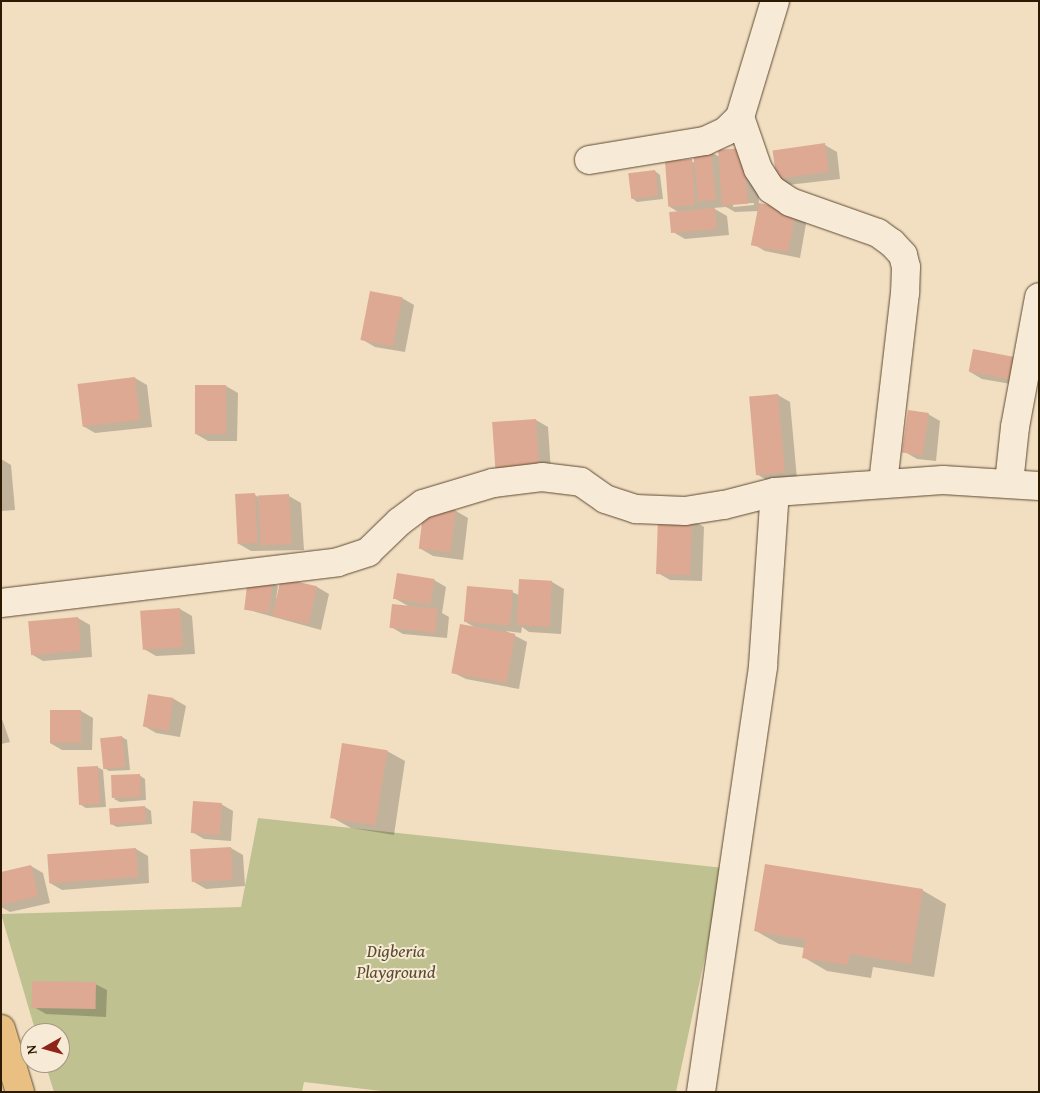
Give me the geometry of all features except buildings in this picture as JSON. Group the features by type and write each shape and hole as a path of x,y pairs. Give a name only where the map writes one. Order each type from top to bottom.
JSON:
{"main road":[{"path":"1,1029 20,1092"}],"street":[{"path":"590,160 705,141 726,132 740,117 775,1"},
{"path":"740,117 758,169 771,189 790,202 878,233 892,242 903,255 906,268 905,293 883,484"},
{"path":"1009,483 1015,427 1039,297"},
{"path":"1,603 338,562 368,552 386,538 399,522 423,504 493,483 542,477 581,482 605,499 636,509 684,510 724,505 775,492 883,484 944,480 1039,486"},
{"path":"701,1092 763,666 775,492"}],"green space":[{"name":"Digberia Playground","path":"258,818 724,868 676,1092 390,1092 304,1082 302,1092 54,1092 48,1073 70,1073 70,1023 33,1023 1,914 241,907"}]}
